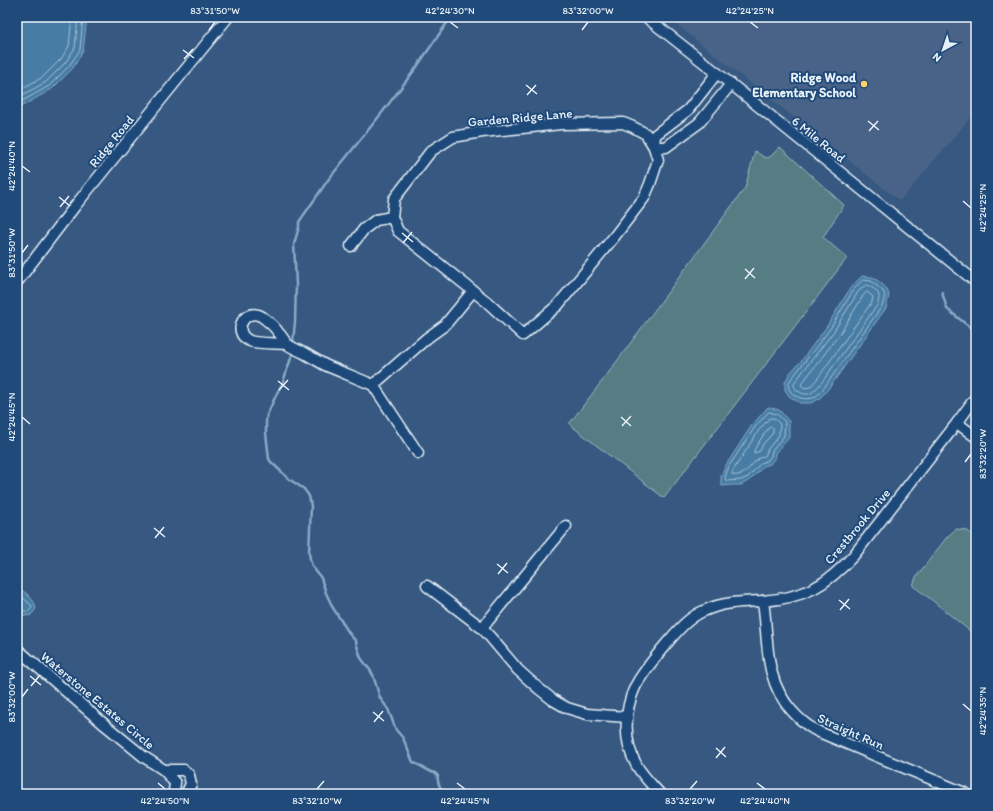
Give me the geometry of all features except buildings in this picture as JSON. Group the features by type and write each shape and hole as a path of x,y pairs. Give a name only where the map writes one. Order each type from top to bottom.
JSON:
{"street":[{"name":"Ridge Road","path":"17,282 75,206 228,17"},
{"name":"6 Mile Road","path":"646,17 976,282"},
{"path":"351,246 364,229 376,220 392,217 398,231 487,302 523,335 558,305 614,238 644,198 658,160 654,147 655,135 688,110 717,73"},
{"path":"654,147 666,147 699,123 731,84"},
{"name":"Garden Ridge Lane","path":"392,217 394,199 431,151 453,137 482,132 561,124 623,124 633,127 646,134 654,147"},
{"path":"373,385 427,338 445,325 473,291"},
{"path":"287,344 326,365 373,385 418,453"},
{"name":"Crestbrook Drive","path":"660,794 636,764 627,735 626,717 630,698 645,670 677,630 692,617 705,610 734,602 763,601 796,596 813,590 842,568 854,555 957,423 975,397"},
{"path":"957,423 976,437"},
{"path":"482,628 566,526"},
{"path":"427,586 482,628 518,670 553,700 567,708 587,714 626,717"},
{"name":"Straight Run","path":"763,601 769,662 774,681 786,705 798,718 819,732 967,794"},
{"name":"Waterstone Estates Circle","path":"17,649 105,725 144,757 164,770 175,783 173,794"},
{"path":"164,770 184,770 189,775 191,784 186,794"}],"shaded area":[{"name":"Ridge Wood Elementary School","path":"667,17 961,17 970,24 976,58 976,111 900,201"}],"green space":[{"path":"780,147 844,205 823,237 847,258 664,498 569,424 745,188 755,151 765,158 770,157"},
{"path":"956,529 966,530 976,537 976,636 913,586 916,577 947,537"}],"water":[{"path":"17,17 87,17 83,51 73,68 52,89 17,109"},
{"path":"862,276 872,277 887,289 889,295 886,308 829,388 819,399 811,403 800,403 789,396 785,390 785,382 790,373 802,360 827,326 851,287"},
{"path":"768,407 779,410 789,421 789,438 775,453 775,458 770,464 764,466 750,480 741,485 722,486 721,476 726,465 752,425"},
{"path":"17,587 34,602 36,609 31,615 25,616 17,611"}],"waterway":[{"path":"293,342 296,284 294,244 299,222 328,180 416,68 451,17"},
{"path":"942,292 947,309 976,332"},
{"path":"292,355 283,382 267,415 266,433 269,459 289,479 304,489 309,496 311,506 309,552 312,566 321,578 333,608 351,636 356,641 361,658 373,675 380,698 388,709 396,730 403,738 413,762 438,776 438,783 444,794"}],"place":[{"name":"Ridge Wood Elementary School","path":"864,84"}]}
